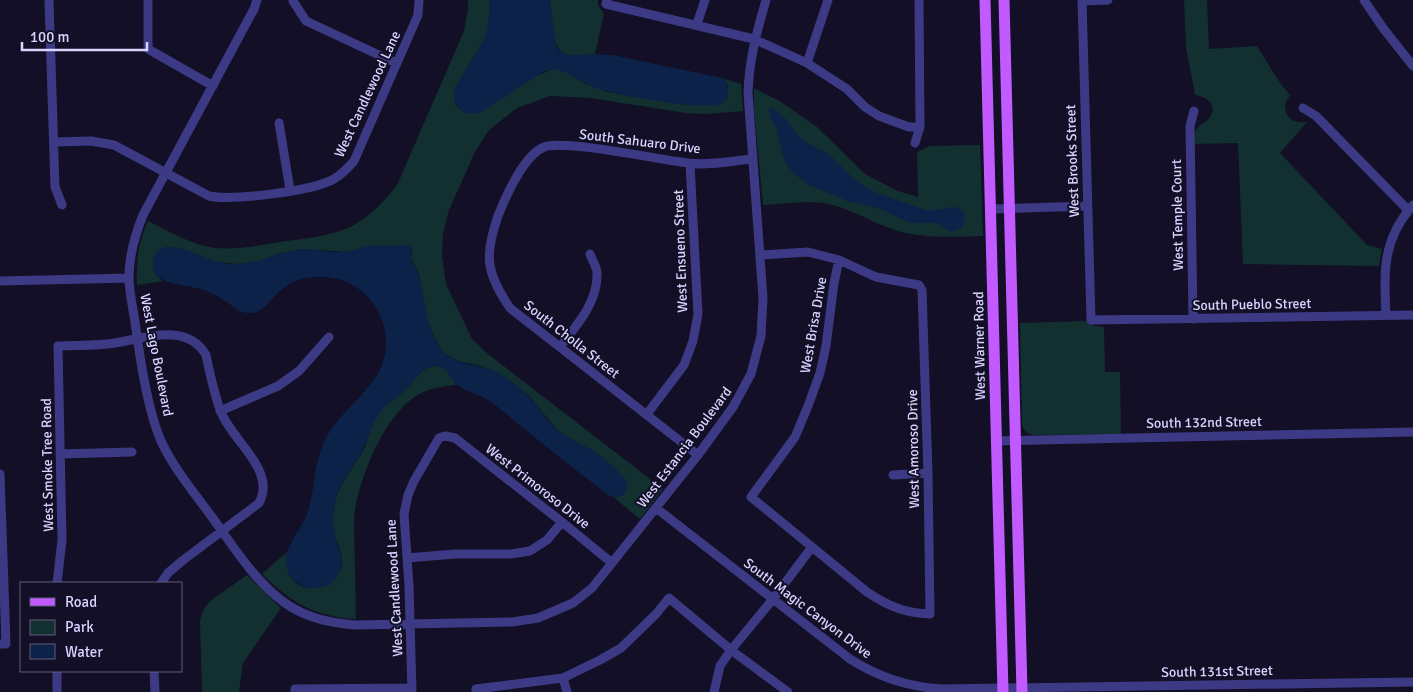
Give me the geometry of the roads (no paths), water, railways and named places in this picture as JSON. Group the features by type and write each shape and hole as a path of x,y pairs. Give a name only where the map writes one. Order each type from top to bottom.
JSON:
{"main road":[{"name":"West Warner Road","path":"985,0 1003,690"},
{"path":"1004,0 1022,690"}],"street":[{"path":"49,0 55,186 62,205"},
{"path":"148,0 148,49 214,86"},
{"name":"West Lago Boulevard","path":"257,0 214,86 166,172 137,230 131,253 129,278 149,400 161,440 180,474 256,577 284,602 296,610 322,620 337,623 356,625 410,624"},
{"name":"West Candlewood Lane","path":"290,190 333,180 354,161 418,14 419,0"},
{"path":"697,24 705,0"},
{"name":"West Estancia Boulevard","path":"410,624 512,622 538,618 573,603 592,588 656,508 698,455 743,390 753,367 761,336 763,316 761,255 752,159 748,72 754,39 766,0"},
{"path":"807,63 828,0"},
{"path":"915,143 920,127 919,0"},
{"path":"1082,0 1108,0"},
{"name":"West Brooks Street","path":"1082,0 1092,320"},
{"path":"1364,0 1413,66"},
{"path":"293,1 306,21 396,63"},
{"path":"607,2 754,39 807,63 847,89 865,107 880,116 909,127 920,127"},
{"path":"1303,108 1316,116 1411,208 1391,239 1385,262 1386,315"},
{"name":"West Temple Court","path":"1193,318 1190,126 1194,111"},
{"path":"54,142 91,140 114,145 209,196 219,198 243,197 290,190 279,123"},
{"name":"South Sahuaro Drive","path":"529,160 544,147 562,145 690,164 752,159"},
{"name":"South Cholla Street","path":"529,160 503,204 490,238 489,262 496,288 510,308 698,455"},
{"name":"West Ensueno Street","path":"647,414 684,365 693,341 698,314 690,164"},
{"path":"991,209 1087,206"},
{"path":"761,255 808,252 839,260"},
{"path":"560,347 586,312 595,290 597,271 590,254"},
{"name":"West Amoroso Drive","path":"812,548 867,592 882,601 913,613 930,614 922,290 920,285 876,277 839,260"},
{"name":"West Brisa Drive","path":"812,548 751,498 795,437 808,406 820,373 826,346 834,283 839,260"},
{"path":"0,281 129,278"},
{"name":"South Pueblo Street","path":"1092,320 1413,315"},
{"path":"138,338 174,334 194,340 202,348 206,355 220,411 227,426 259,469 264,489 259,503 182,561 168,573 162,582"},
{"path":"220,411 278,386 299,371 329,337"},
{"name":"West Smoke Tree Road","path":"57,582 62,540 58,346 101,345 138,338"},
{"name":"South 132nd Street","path":"996,441 1015,439 1413,432"},
{"name":"West Candlewood Lane","path":"412,690 404,514 408,495 433,445 439,438 445,436"},
{"name":"West Primoroso Drive","path":"445,436 455,438 612,563"},
{"path":"60,454 132,452"},
{"path":"892,475 928,473"},
{"path":"0,474 3,644"},
{"name":"South Magic Canyon Drive","path":"656,508 866,670 886,678 927,688 1022,690"},
{"path":"407,558 455,554 511,554 530,551 547,540 562,522"},
{"path":"714,692 720,666 812,548"},
{"path":"476,690 563,678 620,648 656,614 669,598 731,650 788,692"},
{"path":"56,672 57,692"},
{"path":"154,672 155,692"},
{"path":"563,678 567,692"},
{"name":"South 131st Street","path":"1022,690 1413,682"},
{"path":"295,691 412,690"}],"water":[{"path":"489,0 550,0 556,45 558,50 566,55 613,55 722,78 727,84 727,98 723,103 698,105 623,95 597,88 565,72 552,69 545,71 481,112 464,112 457,106 454,90 484,39 489,16"},
{"path":"772,107 785,118 807,143 829,154 854,179 874,192 926,210 959,208 965,215 963,226 956,231 949,231 936,223 909,223 881,209 851,202 809,185 794,174 786,163 777,130 770,116 769,108"},
{"path":"404,244 406,247 407,245 412,247 411,257 420,278 430,327 443,351 455,360 491,370 516,385 555,428 612,465 627,483 626,491 619,497 608,495 494,404 460,387 444,368 430,367 422,371 407,389 381,410 362,452 338,491 333,518 341,559 340,571 333,581 324,587 304,586 295,581 288,572 286,562 288,550 309,508 316,466 324,442 341,417 375,378 384,360 386,350 385,330 378,311 363,292 351,284 338,279 319,277 302,279 291,284 281,290 263,309 254,313 245,313 207,291 164,280 154,270 154,257 160,249 170,247 186,250 223,263 240,264 258,261 293,250 343,252 370,246"}]}
